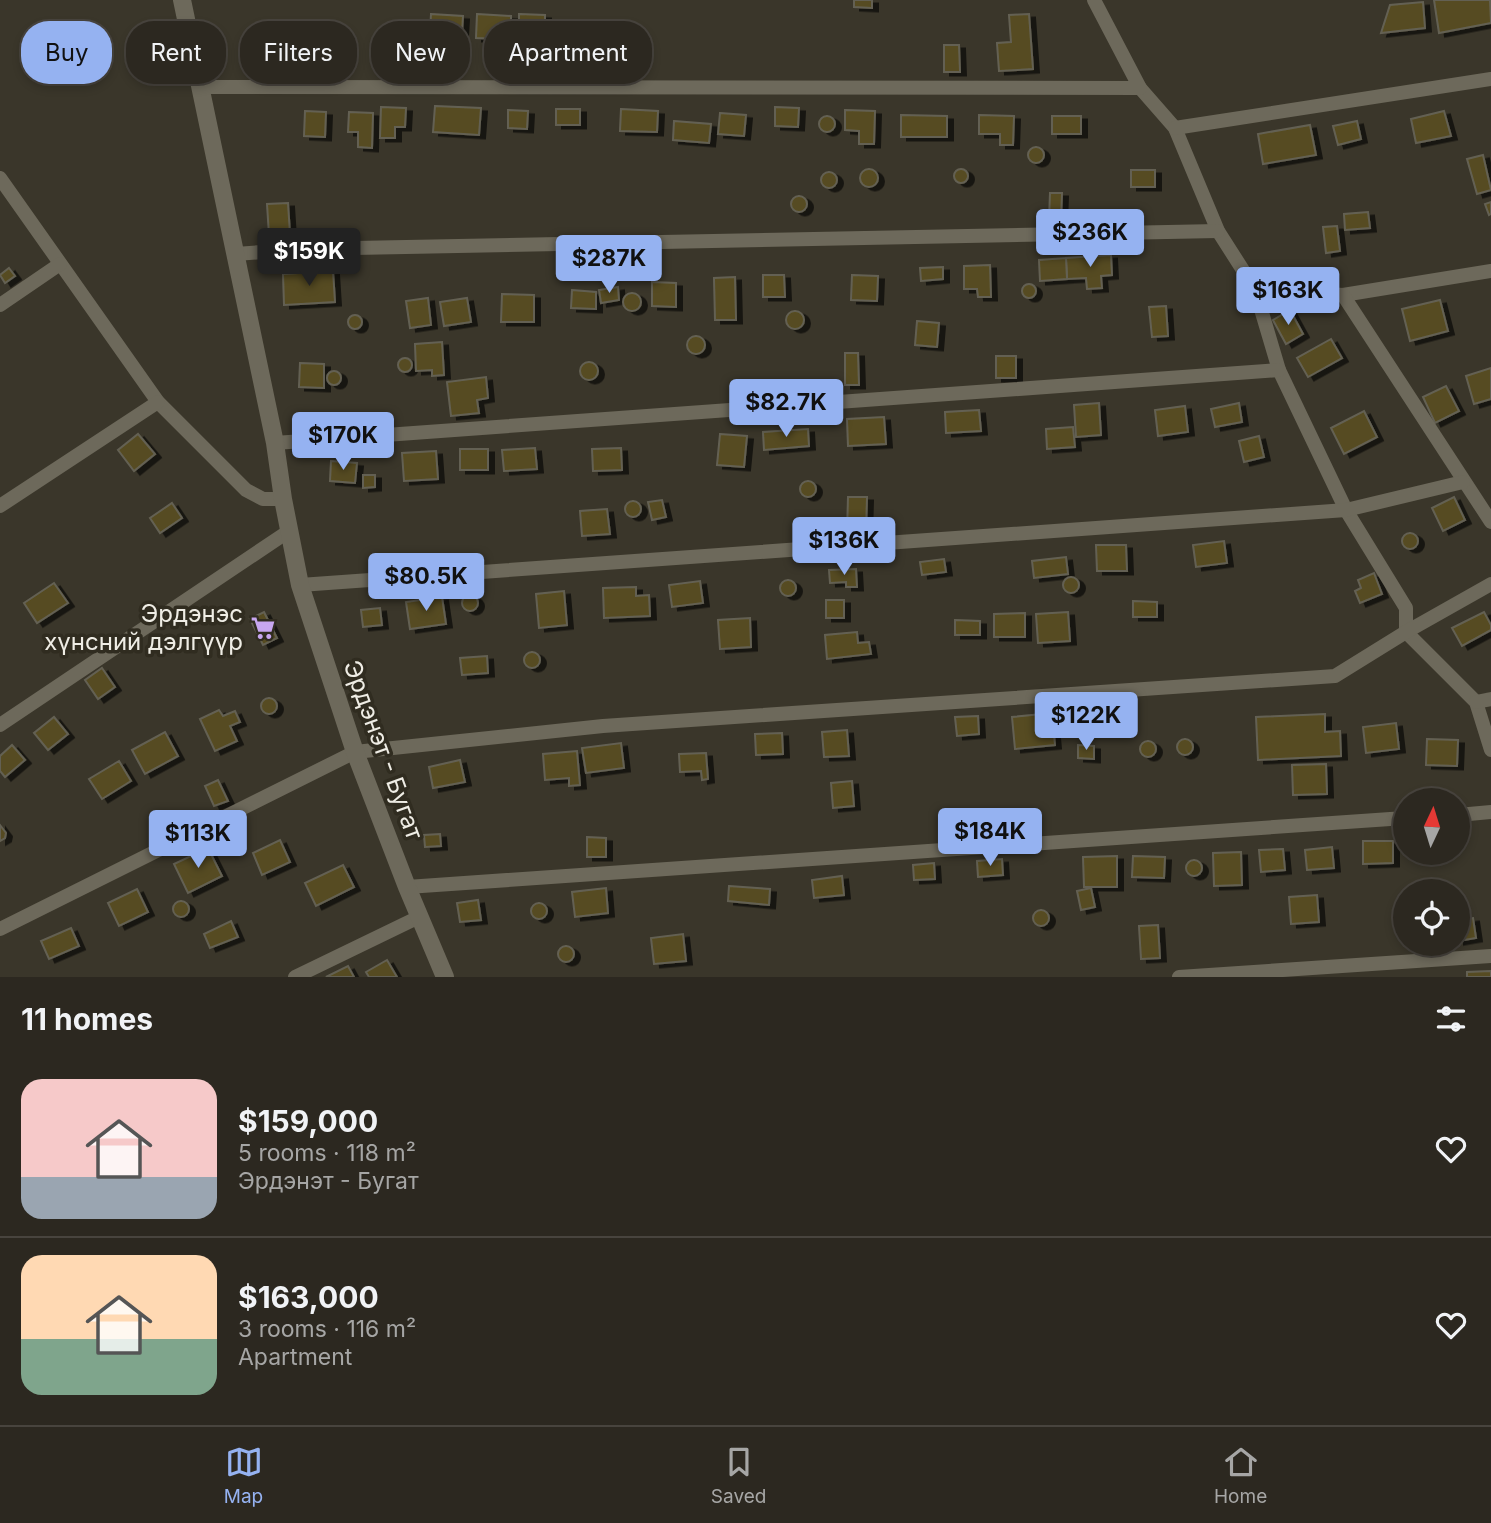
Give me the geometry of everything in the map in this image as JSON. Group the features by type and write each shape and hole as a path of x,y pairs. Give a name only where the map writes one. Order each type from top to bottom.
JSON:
{"street":[{"name":"Эрдэнэт - Бугат","path":"183,0 275,443 300,585 355,752 445,977"},
{"path":"1094,0 1140,88 1175,128 1218,231 1255,289 1279,370 1346,510 1406,608 1406,632 1476,702 1491,750"},
{"path":"1175,128 1491,79"},
{"path":"200,87 1140,88"},
{"path":"0,178 158,402 246,490 263,499 283,499"},
{"path":"236,254 302,249 1218,231"},
{"path":"0,305 61,264"},
{"path":"1255,289 1343,295 1491,271"},
{"path":"1343,295 1463,482 1484,502 1491,522"},
{"path":"275,443 1279,370"},
{"path":"0,506 158,402"},
{"path":"300,585 1346,510 1463,482"},
{"path":"0,725 289,531"},
{"path":"0,929 355,752 603,726 1335,676 1491,584"},
{"path":"1476,702 1491,699"},
{"path":"1470,814 1491,812"},
{"path":"407,887 1393,819"},
{"path":"295,977 419,917"},
{"path":"1179,977 1491,956"}],"building":[{"path":"854,0 872,0 872,8 854,7"},
{"path":"1434,0 1490,0 1491,23 1439,33"},
{"path":"1423,2 1425,28 1381,33 1390,5"},
{"path":"431,14 463,16 463,21 431,21"},
{"path":"477,14 511,16 511,21 484,21 484,38 476,38"},
{"path":"519,14 545,15 545,21 519,21"},
{"path":"1029,14 1033,69 999,71 997,43 1011,42 1009,15"},
{"path":"944,45 959,45 960,72 944,72"},
{"path":"435,106 481,108 479,135 433,132"},
{"path":"381,107 406,108 405,127 395,127 395,138 380,138"},
{"path":"775,107 799,108 798,127 775,126"},
{"path":"556,109 580,109 580,125 556,125"},
{"path":"621,109 658,111 657,132 620,131"},
{"path":"508,110 528,111 527,129 508,128"},
{"path":"845,110 875,111 874,144 859,144 859,131 845,130"},
{"path":"305,111 326,112 325,137 304,136"},
{"path":"1444,111 1451,136 1416,143 1411,119"},
{"path":"349,112 373,113 372,148 358,147 358,132 348,132"},
{"path":"720,113 746,115 744,136 718,134"},
{"path":"901,115 947,116 947,137 901,137"},
{"path":"979,115 1014,116 1013,145 1000,145 1000,134 979,134"},
{"path":"824,116 830,116 835,124 833,130 824,132 819,127 819,121"},
{"path":"1052,116 1081,116 1081,134 1052,134"},
{"path":"674,121 711,124 709,143 673,140"},
{"path":"1357,121 1361,139 1338,145 1333,126"},
{"path":"1310,125 1316,155 1263,164 1258,134"},
{"path":"1036,147 1044,155 1036,163 1028,155"},
{"path":"1483,155 1491,190 1477,194 1467,159"},
{"path":"869,169 875,172 878,178 875,184 869,187 863,184 860,178 863,172"},
{"path":"958,169 964,169 968,176 964,183 958,183 954,179 954,173"},
{"path":"1131,170 1155,170 1155,187 1131,187"},
{"path":"829,172 835,174 835,186 829,188 823,186 821,180 823,174"},
{"path":"1050,193 1062,193 1061,220 1049,220"},
{"path":"799,196 805,198 805,210 799,212 793,210 791,204 793,198"},
{"path":"1491,202 1491,214 1489,215 1485,204"},
{"path":"288,203 290,234 269,235 267,204"},
{"path":"1368,212 1370,228 1345,230 1344,214"},
{"path":"1337,226 1340,251 1326,253 1323,227"},
{"path":"1111,255 1112,275 1101,276 1102,288 1087,289 1086,278 1067,279 1066,258"},
{"path":"1066,258 1067,279 1040,281 1039,260"},
{"path":"990,265 991,297 978,297 977,289 964,289 964,266"},
{"path":"943,267 943,279 921,281 920,268"},
{"path":"9,268 15,276 5,283 0,275"},
{"path":"333,271 335,302 284,305 283,274"},
{"path":"763,275 784,275 785,297 763,297"},
{"path":"852,275 878,276 877,301 851,300"},
{"path":"735,277 736,320 715,320 714,278"},
{"path":"652,282 676,283 676,307 652,306"},
{"path":"1029,284 1034,286 1034,296 1029,298 1024,296 1022,291 1024,286"},
{"path":"618,287 619,300 601,303 599,290"},
{"path":"572,290 596,292 596,309 571,308"},
{"path":"632,293 638,296 641,302 638,308 632,311 626,308 623,302 626,296"},
{"path":"502,294 534,295 534,322 501,322"},
{"path":"428,298 431,325 410,328 406,301"},
{"path":"467,298 471,322 444,326 440,302"},
{"path":"1440,300 1448,331 1410,341 1402,309"},
{"path":"1166,306 1168,336 1152,337 1149,307"},
{"path":"1290,310 1303,334 1286,344 1273,320"},
{"path":"795,311 801,314 804,320 801,326 795,329 789,326 786,320 789,314"},
{"path":"355,315 360,317 360,327 355,329 350,327 348,322 350,317"},
{"path":"917,321 939,323 937,347 915,345"},
{"path":"696,336 702,339 705,345 702,351 696,354 690,351 687,345 690,339"},
{"path":"1331,339 1342,358 1308,377 1297,358"},
{"path":"442,342 444,375 432,376 432,370 416,371 415,344"},
{"path":"845,353 858,353 859,385 845,385"},
{"path":"996,356 1016,356 1016,378 996,378"},
{"path":"402,358 408,358 412,365 408,372 402,372 398,368 398,362"},
{"path":"589,362 595,365 598,371 595,377 589,380 583,377 580,371 583,365"},
{"path":"300,363 324,364 324,388 299,387"},
{"path":"1491,368 1491,399 1474,404 1466,376"},
{"path":"334,371 339,373 339,383 334,385 329,383 327,378 329,373"},
{"path":"486,377 488,398 477,400 479,413 451,416 447,382"},
{"path":"1446,386 1459,411 1435,423 1423,397"},
{"path":"1099,403 1101,435 1076,437 1074,405"},
{"path":"1239,403 1242,422 1215,427 1211,409"},
{"path":"1185,406 1188,432 1158,436 1155,410"},
{"path":"979,410 981,431 946,433 945,412"},
{"path":"1364,411 1377,437 1344,454 1331,428"},
{"path":"884,417 886,444 848,446 847,419"},
{"path":"1073,427 1075,447 1047,449 1046,429"},
{"path":"808,429 809,446 764,450 763,432"},
{"path":"138,434 155,454 134,471 118,450"},
{"path":"720,434 747,436 744,467 717,465"},
{"path":"1259,436 1264,457 1244,462 1239,441"},
{"path":"535,448 537,469 504,471 502,450"},
{"path":"621,448 622,470 593,471 592,449"},
{"path":"460,449 488,449 488,470 460,470"},
{"path":"436,451 438,479 404,481 402,453"},
{"path":"331,461 357,463 355,483 330,481"},
{"path":"363,475 375,475 375,487 363,488"},
{"path":"805,481 811,481 816,489 814,495 805,497 800,492 800,486"},
{"path":"848,497 867,497 866,533 847,533"},
{"path":"1454,497 1465,520 1443,531 1432,508"},
{"path":"662,500 666,517 652,520 648,502"},
{"path":"630,501 636,501 641,509 639,515 630,517 625,512 625,506"},
{"path":"172,503 182,518 160,533 150,518"},
{"path":"607,509 610,534 582,536 580,511"},
{"path":"1407,533 1413,533 1418,541 1416,547 1407,549 1402,544 1402,538"},
{"path":"1224,541 1227,563 1196,567 1193,545"},
{"path":"1096,545 1126,545 1127,571 1097,571"},
{"path":"1066,557 1068,574 1034,578 1032,561"},
{"path":"944,559 946,572 922,575 920,562"},
{"path":"856,569 857,587 846,587 846,582 830,583 829,570"},
{"path":"1374,573 1382,594 1360,603 1355,591 1361,588 1358,580"},
{"path":"1068,577 1074,577 1079,585 1077,591 1068,593 1063,588 1063,582"},
{"path":"785,580 791,580 796,588 794,594 785,596 780,591 780,585"},
{"path":"700,581 703,603 672,607 669,585"},
{"path":"54,583 68,603 37,623 24,603"},
{"path":"636,587 636,596 649,595 650,616 604,618 603,588"},
{"path":"564,591 567,625 539,628 536,594"},
{"path":"467,595 473,595 478,603 476,609 467,611 462,606 462,600"},
{"path":"442,597 446,624 410,629 406,602"},
{"path":"826,600 844,600 844,618 826,618"},
{"path":"1133,601 1157,602 1157,617 1133,617"},
{"path":"380,608 382,625 363,627 361,610"},
{"path":"264,612 277,638 263,645 250,619"},
{"path":"1068,612 1070,641 1038,643 1036,614"},
{"path":"1484,612 1491,630 1462,646 1452,628"},
{"path":"1025,613 1025,637 994,637 994,614"},
{"path":"750,618 751,647 720,649 718,620"},
{"path":"955,620 980,621 980,635 955,635"},
{"path":"857,632 858,643 869,642 871,654 827,659 825,635"},
{"path":"529,652 535,652 540,660 538,666 529,668 524,663 524,657"},
{"path":"487,656 488,673 462,675 460,658"},
{"path":"102,668 115,687 98,699 85,680"},
{"path":"266,698 272,698 277,706 275,712 266,714 261,709 261,703"},
{"path":"219,710 223,716 235,711 240,722 230,726 237,741 215,751 200,719"},
{"path":"1052,713 1055,745 1015,749 1012,717"},
{"path":"1325,714 1325,732 1340,731 1341,756 1258,760 1256,717"},
{"path":"978,716 979,734 957,736 955,717"},
{"path":"54,717 68,734 48,750 34,733"},
{"path":"1396,723 1399,749 1366,753 1363,727"},
{"path":"847,730 849,756 824,757 822,732"},
{"path":"165,732 178,756 145,774 132,750"},
{"path":"782,733 783,754 756,755 755,734"},
{"path":"1182,739 1188,739 1193,747 1191,753 1182,755 1177,750 1177,744"},
{"path":"1427,739 1458,740 1457,766 1426,765"},
{"path":"1145,741 1151,741 1156,749 1154,755 1145,757 1140,752 1140,746"},
{"path":"621,743 624,768 586,773 582,748"},
{"path":"12,745 25,760 5,777 0,771 0,756"},
{"path":"1078,745 1094,746 1094,759 1078,758"},
{"path":"577,751 580,785 569,786 569,778 545,780 543,754"},
{"path":"706,753 708,779 702,780 701,771 680,772 679,754"},
{"path":"460,760 465,782 433,788 429,767"},
{"path":"119,761 131,781 102,799 89,779"},
{"path":"1326,764 1327,794 1293,795 1292,765"},
{"path":"218,780 228,801 214,806 205,786"},
{"path":"852,781 854,806 833,808 831,783"},
{"path":"0,825 6,833 5,838 0,841"},
{"path":"440,834 441,846 425,847 424,835"},
{"path":"587,837 606,838 606,857 587,857"},
{"path":"280,840 290,862 262,875 253,853"},
{"path":"1363,841 1393,841 1393,863 1363,864"},
{"path":"1332,847 1334,868 1307,870 1305,850"},
{"path":"208,848 222,876 188,893 174,864"},
{"path":"1283,849 1285,870 1261,872 1259,850"},
{"path":"1241,852 1242,885 1214,886 1213,853"},
{"path":"1117,856 1117,887 1084,887 1083,857"},
{"path":"1133,856 1165,857 1164,878 1132,877"},
{"path":"1002,859 1003,875 978,877 977,861"},
{"path":"1191,860 1197,860 1202,868 1200,874 1191,876 1186,871 1186,865"},
{"path":"934,863 935,879 914,880 913,865"},
{"path":"343,865 354,887 316,906 305,883"},
{"path":"842,876 844,895 814,898 812,880"},
{"path":"729,886 770,889 769,905 728,901"},
{"path":"606,888 608,913 575,917 572,892"},
{"path":"1091,888 1095,907 1081,910 1077,891"},
{"path":"137,889 148,912 119,926 108,903"},
{"path":"1317,895 1319,922 1291,924 1289,897"},
{"path":"478,900 481,920 460,922 457,903"},
{"path":"178,901 184,901 189,909 187,915 178,917 173,912 173,906"},
{"path":"536,903 542,903 547,911 545,917 536,919 531,914 531,908"},
{"path":"1038,910 1044,910 1049,918 1047,924 1038,926 1033,921 1033,915"},
{"path":"1470,918 1473,918 1476,938 1470,939"},
{"path":"231,921 238,937 210,948 204,934"},
{"path":"1158,925 1160,958 1141,959 1139,926"},
{"path":"71,928 79,946 49,959 41,941"},
{"path":"683,934 686,961 654,964 651,938"},
{"path":"563,946 569,946 574,954 572,960 563,962 558,957 558,951"},
{"path":"387,960 397,977 369,977 366,972"},
{"path":"348,966 354,977 326,977"},
{"path":"1491,971 1491,977 1467,977 1467,972"}],"place":[{"name":"Эрдэнэс хүнсний дэлгүүр","path":"263,628"}]}
